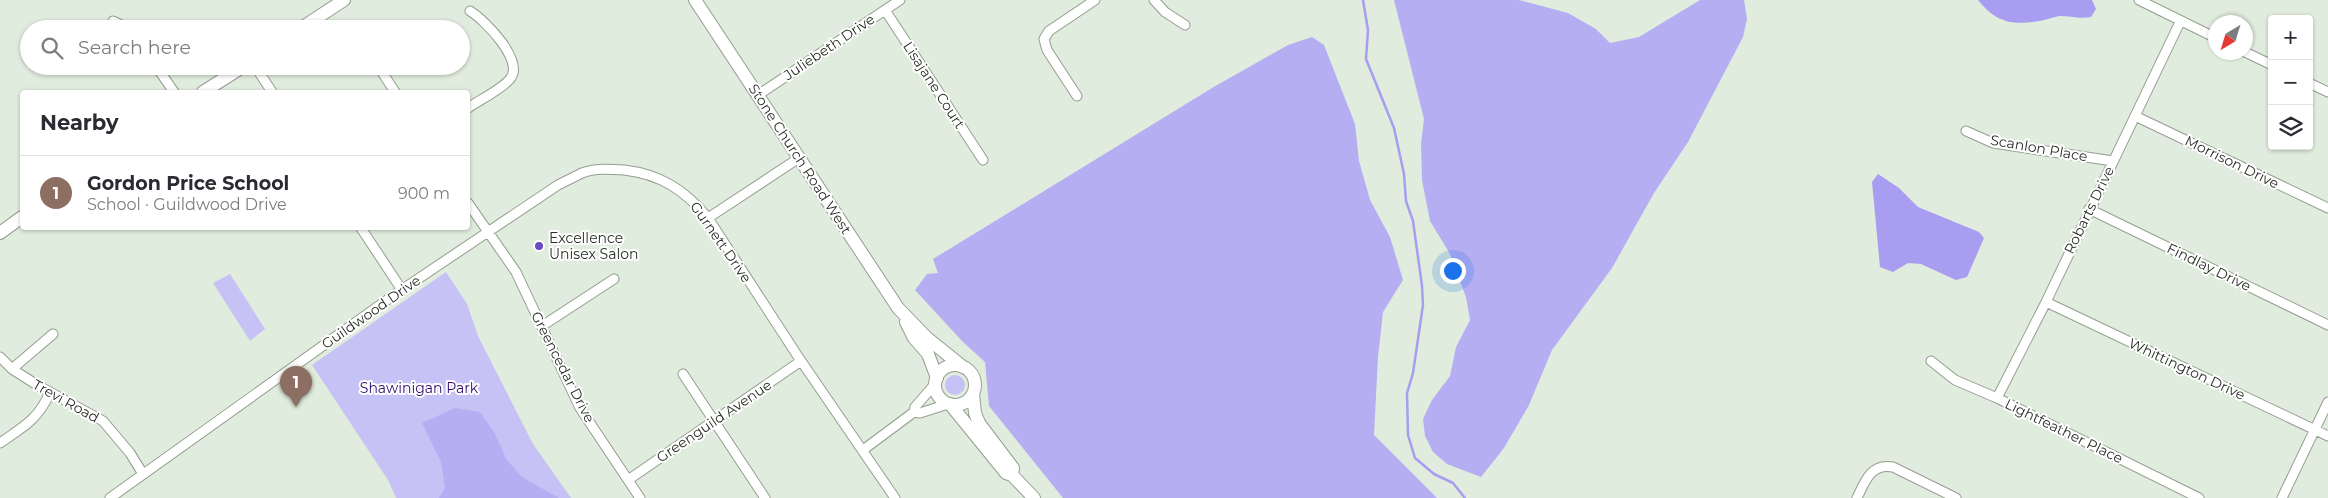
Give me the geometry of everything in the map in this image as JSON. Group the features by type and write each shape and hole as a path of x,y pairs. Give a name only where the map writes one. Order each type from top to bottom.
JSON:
{"main road":[{"name":"Stone Church Road West","path":"695,0 905,318"},
{"path":"313,20 339,1"},
{"path":"206,90 230,75"},
{"path":"0,233 20,218"},
{"path":"905,318 974,378 973,394 978,423 1013,468 1012,475"},
{"path":"905,318 908,328 932,362 939,397 949,404 1006,473 1012,475 1034,498"},
{"path":"936,381 947,367 963,367"},
{"path":"949,404 964,403 973,394"}],"street":[{"name":"Juliebeth Drive","path":"758,95 900,0"},
{"path":"1077,96 1047,50 1044,39 1048,32 1095,0"},
{"path":"1154,0 1165,12 1185,25"},
{"path":"2139,0 2208,34"},
{"name":"Lisajane Court","path":"885,10 983,160"},
{"path":"470,11 479,16 494,31 513,61 514,72 509,80 470,107"},
{"name":"Robarts Drive","path":"1997,398 2046,302 2180,22"},
{"path":"2253,56 2268,63"},
{"path":"162,75 173,90"},
{"path":"261,75 271,90"},
{"path":"384,75 394,90"},
{"path":"2313,85 2328,92"},
{"name":"Morrison Drive","path":"2135,116 2328,208"},
{"name":"Scanlon Place","path":"1966,131 1993,143 2113,161"},
{"path":"708,218 799,158"},
{"name":"Gurnett Drive","path":"488,234 558,185 584,173 608,168 636,171 657,177 676,187 694,200 708,218 801,361 895,498"},
{"name":"Greencedar Drive","path":"470,206 516,272 580,408 640,498"},
{"name":"Findlay Drive","path":"2089,209 2328,325"},
{"path":"362,230 402,290"},
{"name":"Guildwood Drive","path":"110,498 402,290 488,234"},
{"path":"542,326 614,279"},
{"name":"Whittington Drive","path":"2046,302 2328,436"},
{"path":"12,369 53,334"},
{"name":"Trevi Road","path":"0,358 12,369 103,421 126,447 143,474"},
{"name":"Greenguild Avenue","path":"628,480 801,361"},
{"name":"Lightfeather Place","path":"1931,361 1955,380 1997,398 2199,498"},
{"path":"683,374 765,498"},
{"path":"863,450 914,412 915,406 936,381"},
{"path":"0,443 35,418 42,410 50,392"},
{"path":"2282,498 2328,402"},
{"path":"914,412 920,413 949,404"},
{"path":"1857,498 1871,473 1876,468 1885,466 1893,467 1956,498"}],"green space":[{"name":"Shawinigan Park","path":"446,272 467,304 478,336 533,444 571,498 396,498 388,480 312,365"},
{"path":"230,274 265,329 250,341 213,283"},
{"path":"955,375 962,378 965,385 962,392 955,395 948,392 945,385 948,378"}],"shaded area":[{"path":"1394,0 1519,0 1568,13 1596,29 1610,43 1639,37 1700,0 1744,0 1747,19 1743,37 1688,142 1654,193 1612,268 1552,350 1529,405 1504,448 1481,477 1447,464 1433,452 1425,436 1423,419 1432,400 1450,376 1456,347 1470,320 1466,297 1450,254 1430,221 1422,180 1421,144 1424,119"},
{"path":"1978,0 2092,0 2096,9 2091,17 2059,16 2034,22 2015,23 1992,14"},
{"path":"1312,37 1324,45 1355,124 1359,161 1370,200 1390,237 1403,280 1383,312 1378,357 1374,435 1437,498 1063,498 989,406 985,362 963,342 915,290 927,274 938,273 933,259 1212,88 1288,45"},
{"path":"1878,174 1899,188 1918,207 1979,232 1984,238 1967,277 1956,280 1921,264 1908,263 1893,272 1880,267 1872,182"},
{"path":"455,408 480,412 494,432 507,460 522,477 559,498 439,498 445,488 441,462 422,423"}],"waterway":[{"path":"1363,0 1368,30 1366,59 1394,128 1404,174 1406,201 1413,221 1422,286 1423,305 1413,373 1407,393 1408,435 1415,458 1434,474 1453,483 1465,498"}],"place":[{"name":"Excellence Unisex Salon","path":"539,246"},
{"name":"Gordon Price School","path":"296,407"}]}
